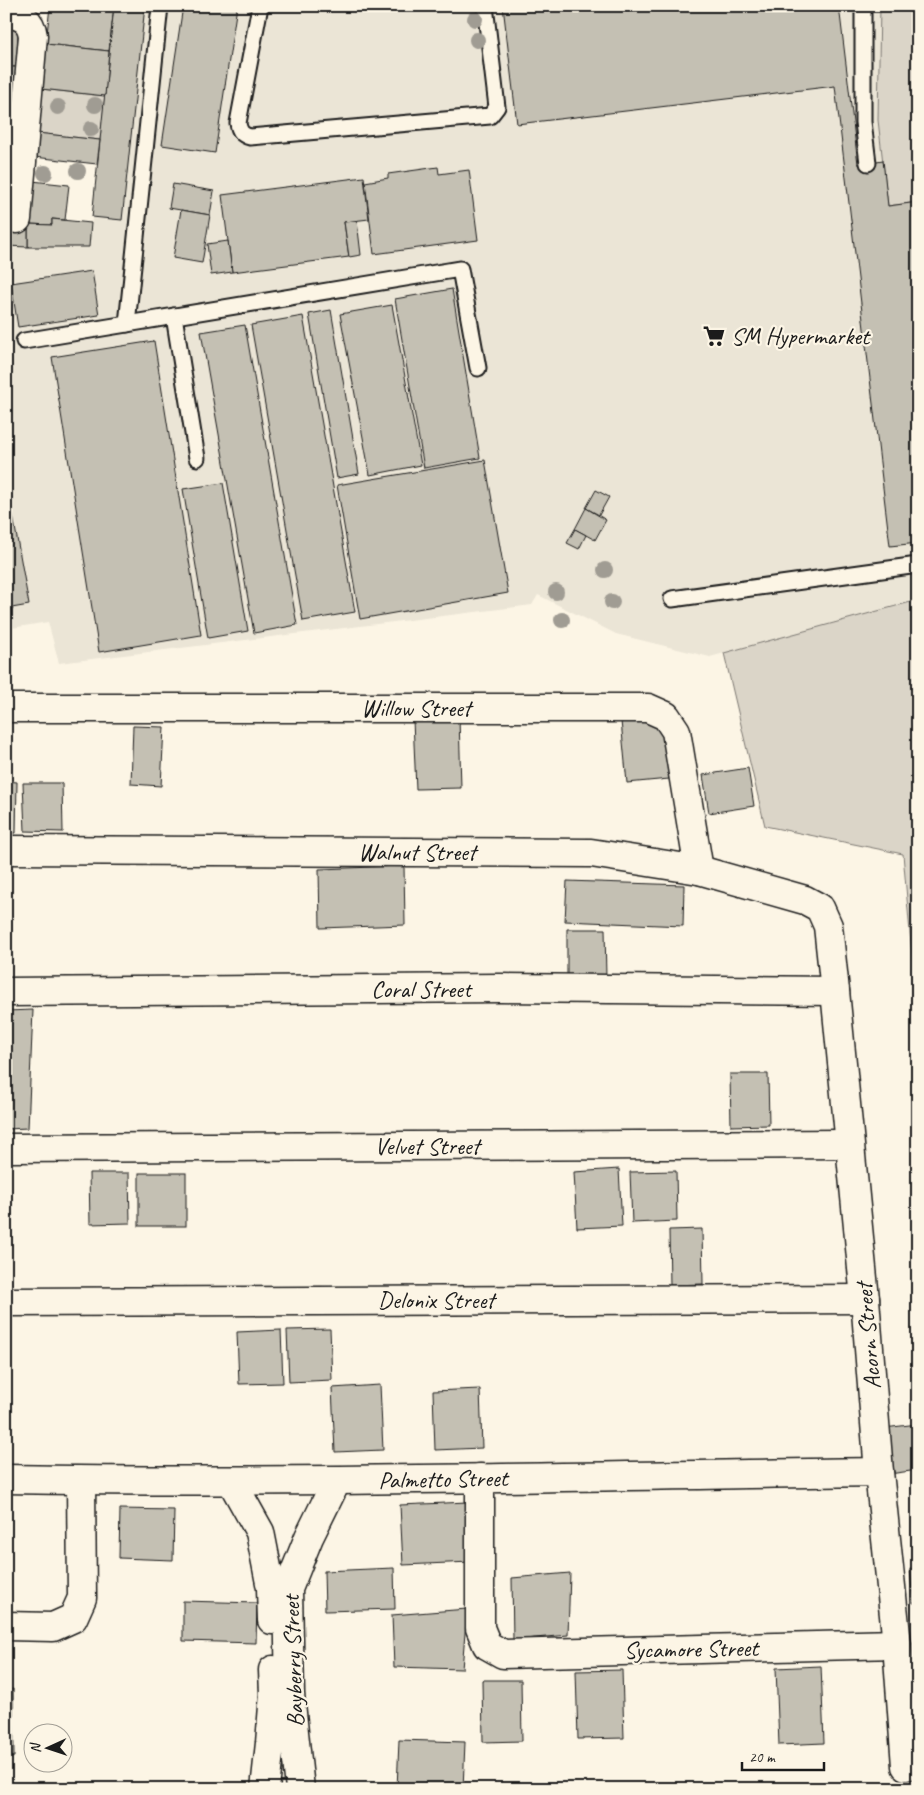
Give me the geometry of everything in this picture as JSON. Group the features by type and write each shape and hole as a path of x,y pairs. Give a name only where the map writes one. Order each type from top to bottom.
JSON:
{"street":[{"path":"17,219 14,157 33,36 32,29 18,17"},
{"name":"Willow Street","path":"6,708 648,708 666,716 676,732 699,870"},
{"name":"Walnut Street","path":"6,850 591,853 699,870 805,900 820,908"},
{"name":"Acorn Street","path":"820,908 828,926 835,990 865,1299 879,1472 897,1644 906,1766"},
{"name":"Coral Street","path":"6,992 500,988 835,990"},
{"name":"Velvet Street","path":"6,1148 849,1144"},
{"name":"Delonix Street","path":"6,1302 865,1299"},
{"name":"Palmetto Street","path":"6,1480 336,1482 879,1472"},
{"name":"Sycamore Street","path":"480,1478 480,1628 488,1646 503,1654 897,1644"},
{"path":"6,1626 53,1627 73,1618 82,1598 81,1481"},
{"name":"Bayberry Street","path":"232,1482 260,1532 290,1694 300,1789"},
{"name":"Bayberry Street","path":"265,1789 274,1694 288,1589 309,1537 336,1482"}],"lane":[{"path":"126,324 160,6"},
{"path":"260,6 238,123 245,136 265,136 490,116 497,107 485,6"},
{"path":"863,6 863,122 868,162"},
{"path":"24,341 460,269 478,368"},
{"path":"174,316 196,458"},
{"path":"672,599 918,565"}],"shaded area":[{"path":"114,6 880,6 878,120 888,205 918,202 918,600 710,657 616,634 538,595 532,605 59,663 48,622 6,629 6,246 89,247"},
{"path":"880,6 918,6 918,202 888,206 878,120"},
{"path":"41,89 105,96 100,140 37,133"},
{"path":"918,600 918,1023 903,854 765,826 724,653"}],"building":[{"path":"50,6 114,6 109,51 46,44"},
{"path":"114,6 145,6 122,220 92,217"},
{"path":"183,6 237,6 215,153 162,145"},
{"path":"503,6 839,6 858,164 883,160 888,206 918,202 918,543 890,546 835,86 517,124"},
{"path":"6,24 14,24 18,33 17,67 6,67"},
{"path":"46,44 109,51 105,96 41,89"},
{"path":"6,67 17,67 16,89 6,89"},
{"path":"37,133 100,140 97,164 34,157"},
{"path":"438,167 439,174 469,170 478,240 374,254 365,182 388,178 388,174"},
{"path":"364,177 369,219 344,222 349,257 232,272 222,195"},
{"path":"32,181 69,185 65,220 52,219 52,225 28,224"},
{"path":"173,184 214,191 210,215 169,208"},
{"path":"181,210 210,215 202,263 173,258"},
{"path":"52,219 91,223 89,247 28,247 28,224 52,225"},
{"path":"357,221 361,255 349,257 344,222"},
{"path":"6,224 28,224 28,247 6,246"},
{"path":"228,241 232,272 211,275 207,244"},
{"path":"92,271 99,315 18,327 11,283"},
{"path":"452,289 480,458 424,468 395,299"},
{"path":"392,305 421,465 370,475 340,314"},
{"path":"331,310 359,474 337,478 309,314"},
{"path":"303,316 355,612 303,621 251,325"},
{"path":"245,325 297,625 254,633 201,332"},
{"path":"154,341 201,635 99,652 52,357"},
{"path":"485,460 508,593 360,619 337,485"},
{"path":"6,477 29,605 6,609"},
{"path":"223,483 248,631 208,638 183,489"},
{"path":"596,490 609,497 599,515 586,508"},
{"path":"586,508 606,520 595,540 575,529"},
{"path":"575,529 586,535 579,549 567,543"},
{"path":"663,717 669,779 627,783 621,721"},
{"path":"459,718 461,788 416,789 413,720"},
{"path":"133,726 164,727 161,786 131,784"},
{"path":"748,768 754,806 709,813 703,775"},
{"path":"6,781 17,782 16,833 6,833"},
{"path":"23,783 62,783 63,832 25,831"},
{"path":"404,866 405,925 320,928 319,869"},
{"path":"567,881 684,885 683,926 565,921"},
{"path":"567,929 605,929 606,977 567,977"},
{"path":"33,1010 28,1128 6,1129 6,1011"},
{"path":"730,1074 768,1074 769,1125 731,1126"},
{"path":"619,1169 622,1226 577,1228 574,1172"},
{"path":"676,1171 677,1221 632,1223 630,1172"},
{"path":"89,1173 129,1173 130,1223 90,1224"},
{"path":"139,1173 186,1173 186,1226 139,1226"},
{"path":"702,1229 703,1284 670,1285 669,1230"},
{"path":"330,1329 332,1380 289,1382 287,1330"},
{"path":"281,1330 283,1383 239,1384 237,1332"},
{"path":"380,1385 383,1450 335,1452 332,1388"},
{"path":"480,1389 482,1448 435,1450 433,1391"},
{"path":"918,1424 918,1470 889,1474 884,1428"},
{"path":"468,1502 471,1562 403,1565 400,1505"},
{"path":"120,1509 174,1510 173,1560 119,1558"},
{"path":"394,1568 395,1609 325,1611 324,1571"},
{"path":"910,1569 918,1569 918,1603 913,1603"},
{"path":"570,1573 568,1635 513,1640 512,1578"},
{"path":"183,1601 257,1603 256,1643 183,1641"},
{"path":"467,1609 462,1669 394,1667 392,1615"},
{"path":"821,1666 824,1743 779,1745 776,1668"},
{"path":"622,1670 624,1738 578,1739 576,1671"},
{"path":"482,1680 521,1680 522,1741 483,1742"},
{"path":"13,1689 14,1757 6,1758 6,1690"},
{"path":"911,1690 918,1690 918,1752"},
{"path":"399,1740 465,1742 463,1789 397,1789"}],"place":[{"name":"SM Hypermarket","path":"714,336"}]}
